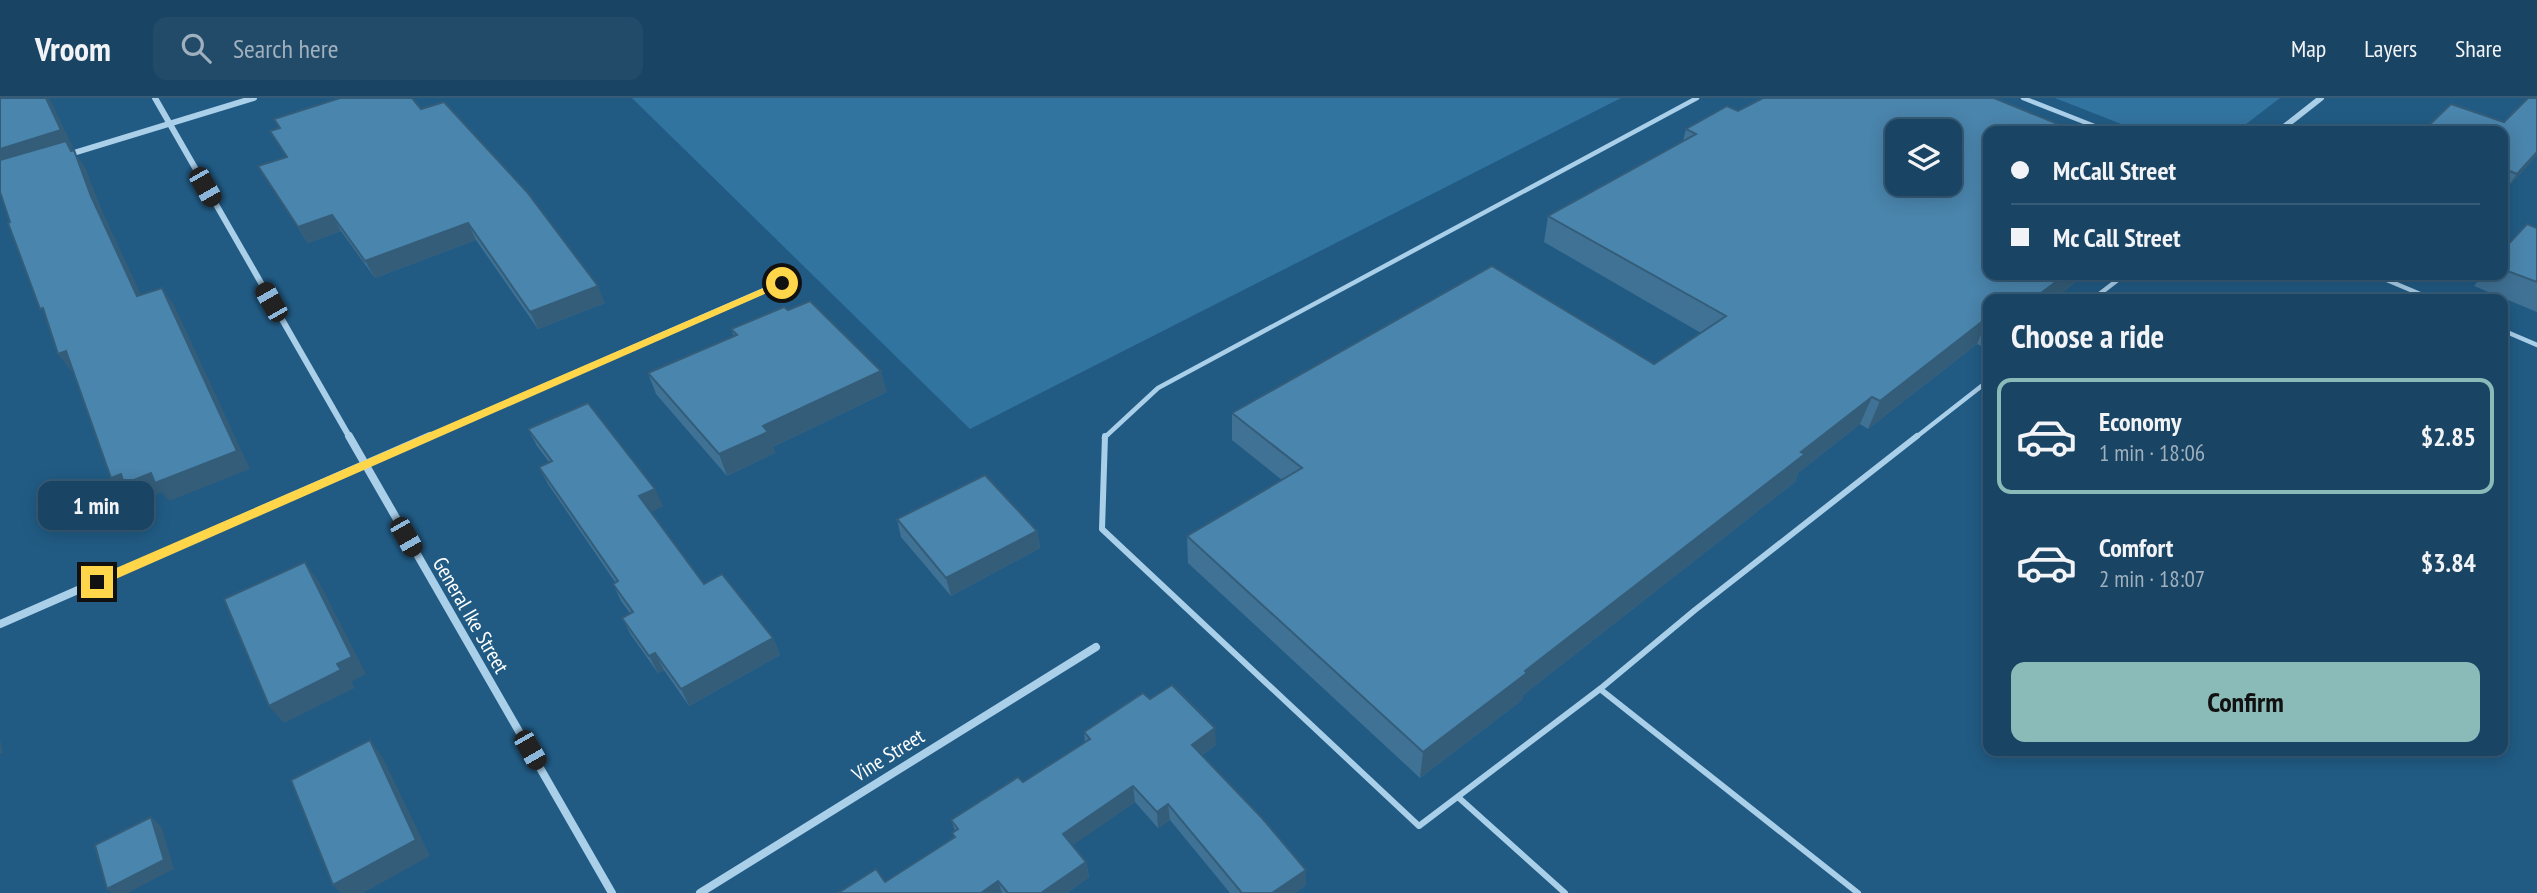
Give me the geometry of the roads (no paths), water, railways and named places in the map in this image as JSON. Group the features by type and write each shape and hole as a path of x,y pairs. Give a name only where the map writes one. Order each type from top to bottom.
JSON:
{"street":[{"name":"General Ike Street","path":"155,98 612,893"},
{"path":"65,155 254,98"},
{"path":"2285,126 2320,98"},
{"path":"0,624 782,283"},
{"name":"Vine Street","path":"700,893 1096,647"}],"lane":[{"path":"1697,98 1158,388 1104,437 1102,529 1419,826 1600,689 1695,610 1983,385"},
{"path":"2023,98 2094,126"},
{"path":"2099,294 2118,280"},
{"path":"2387,280 2420,294"},
{"path":"2508,333 2537,345"},
{"path":"1600,689 1858,893"},
{"path":"1458,797 1564,893"}]}
